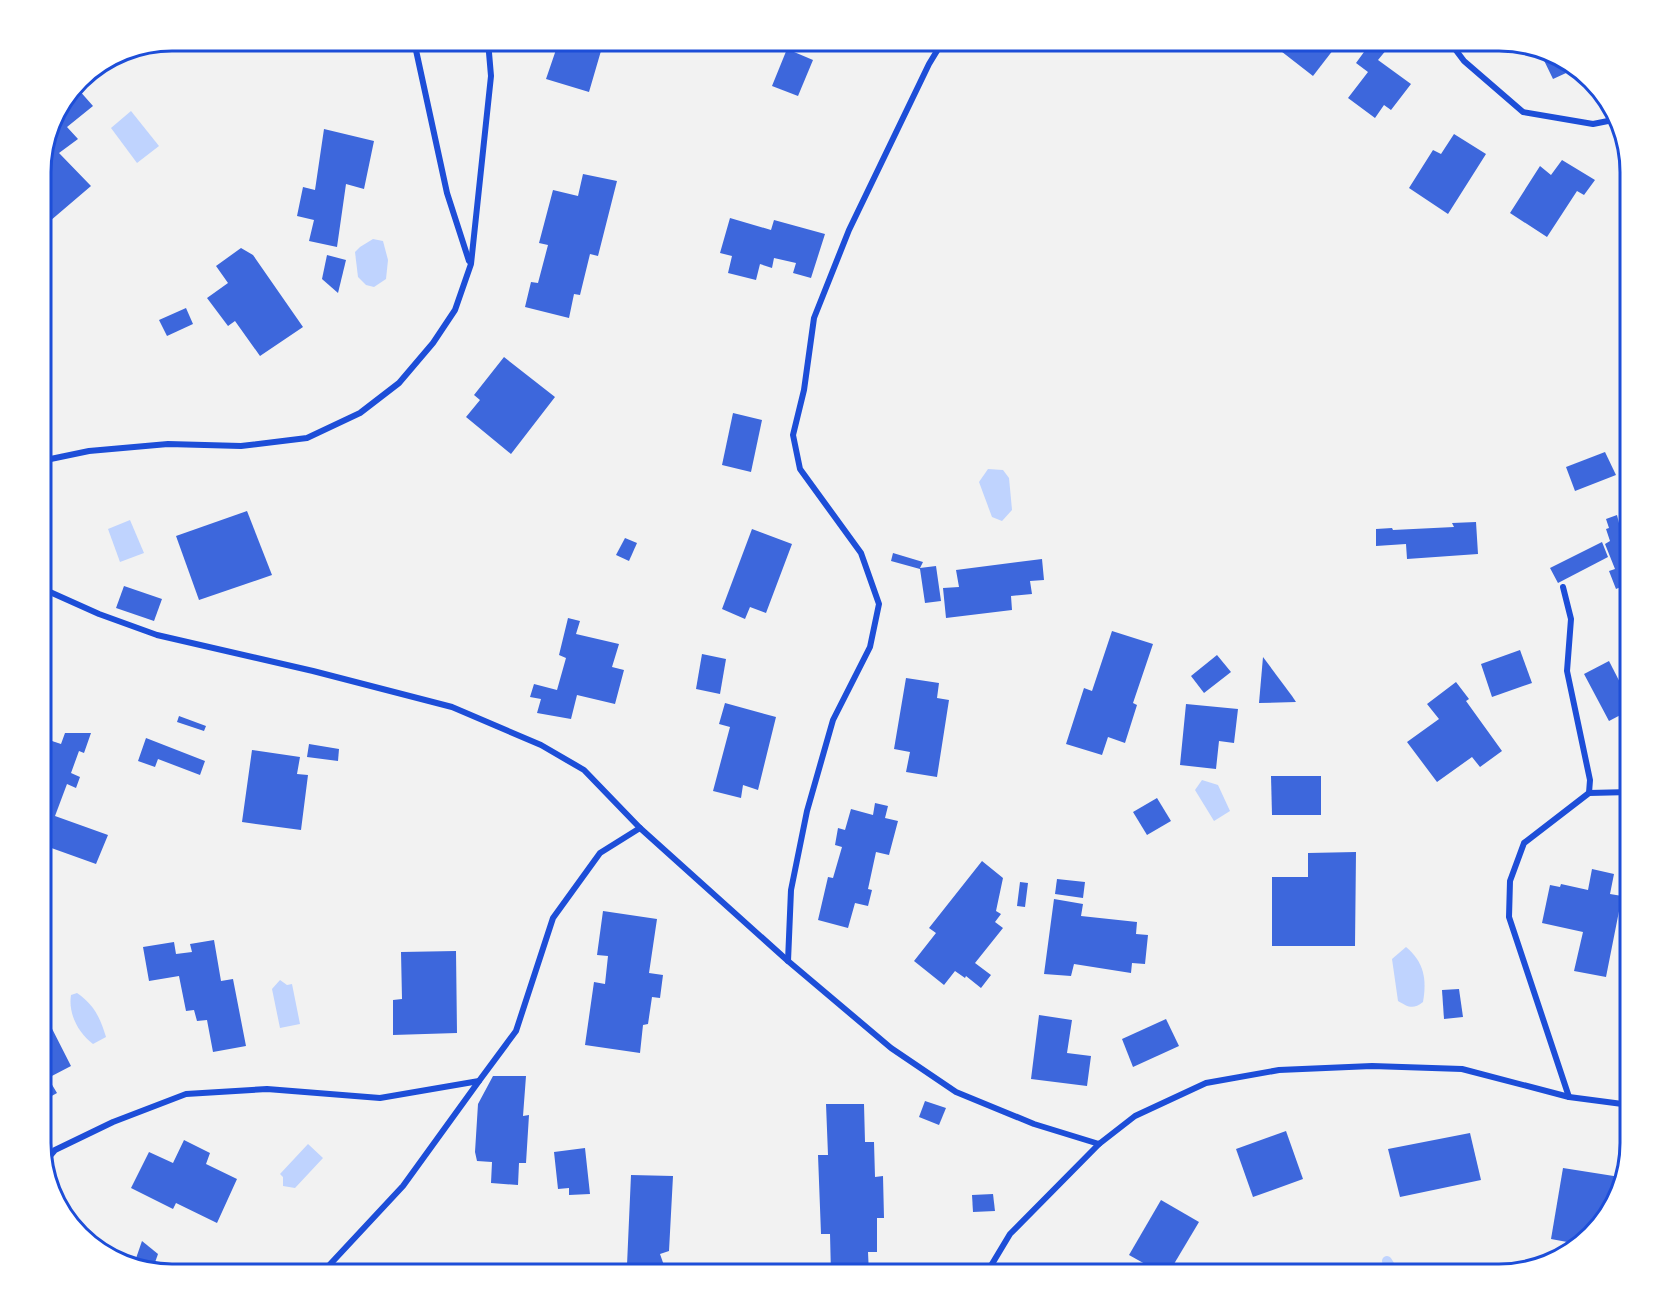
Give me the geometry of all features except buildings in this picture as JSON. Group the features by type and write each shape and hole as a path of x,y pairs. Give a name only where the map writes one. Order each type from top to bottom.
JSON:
{"street":[{"path":"416,51 447,193 471,264"},
{"path":"51,459 89,452 168,444 241,446 307,438 360,413 399,383 433,343 455,310 471,264 490,75 489,51"},
{"path":"788,961 791,890 807,811 833,720 870,647 879,604 861,553 800,469 793,435 804,390 814,318 849,230 937,51"},
{"path":"1456,51 1464,62 1523,112 1593,124 1608,121"},
{"path":"1563,587 1571,619 1567,670 1590,780 1589,793"},
{"path":"51,592 99,614 157,635 452,706 541,745 584,770 640,828 788,961 891,1048 956,1092 1034,1124 1099,1144"},
{"path":"1569,1097 1509,917 1510,881 1524,843 1589,793 1620,792"},
{"path":"331,1264 403,1186 516,1031 553,918 600,853 640,828"},
{"path":"992,1264 1010,1234 1099,1144 1134,1116 1206,1083 1279,1070 1372,1066 1462,1069 1569,1097 1620,1104"},
{"path":"52,1155 56,1150 113,1122 186,1094 267,1089 380,1098 479,1081"}],"water":[{"path":"131,111 159,146 137,163 111,128"},
{"path":"373,239 383,241 388,260 386,279 374,287 366,285 358,277 355,252"},
{"path":"988,469 1003,470 1009,478 1012,510 1002,521 992,517 979,482"},
{"path":"130,520 144,553 120,562 108,529"},
{"path":"1202,780 1218,785 1230,811 1214,821 1195,790"},
{"path":"1406,947 1420,965 1425,986 1423,1002 1413,1007 1398,1001 1392,959"},
{"path":"280,980 287,985 292,984 300,1024 280,1028 272,989"},
{"path":"77,993 96,1012 106,1037 93,1044 79,1028 73,1016 71,995"},
{"path":"308,1144 323,1158 295,1188 283,1186 283,1177 280,1174"}]}
